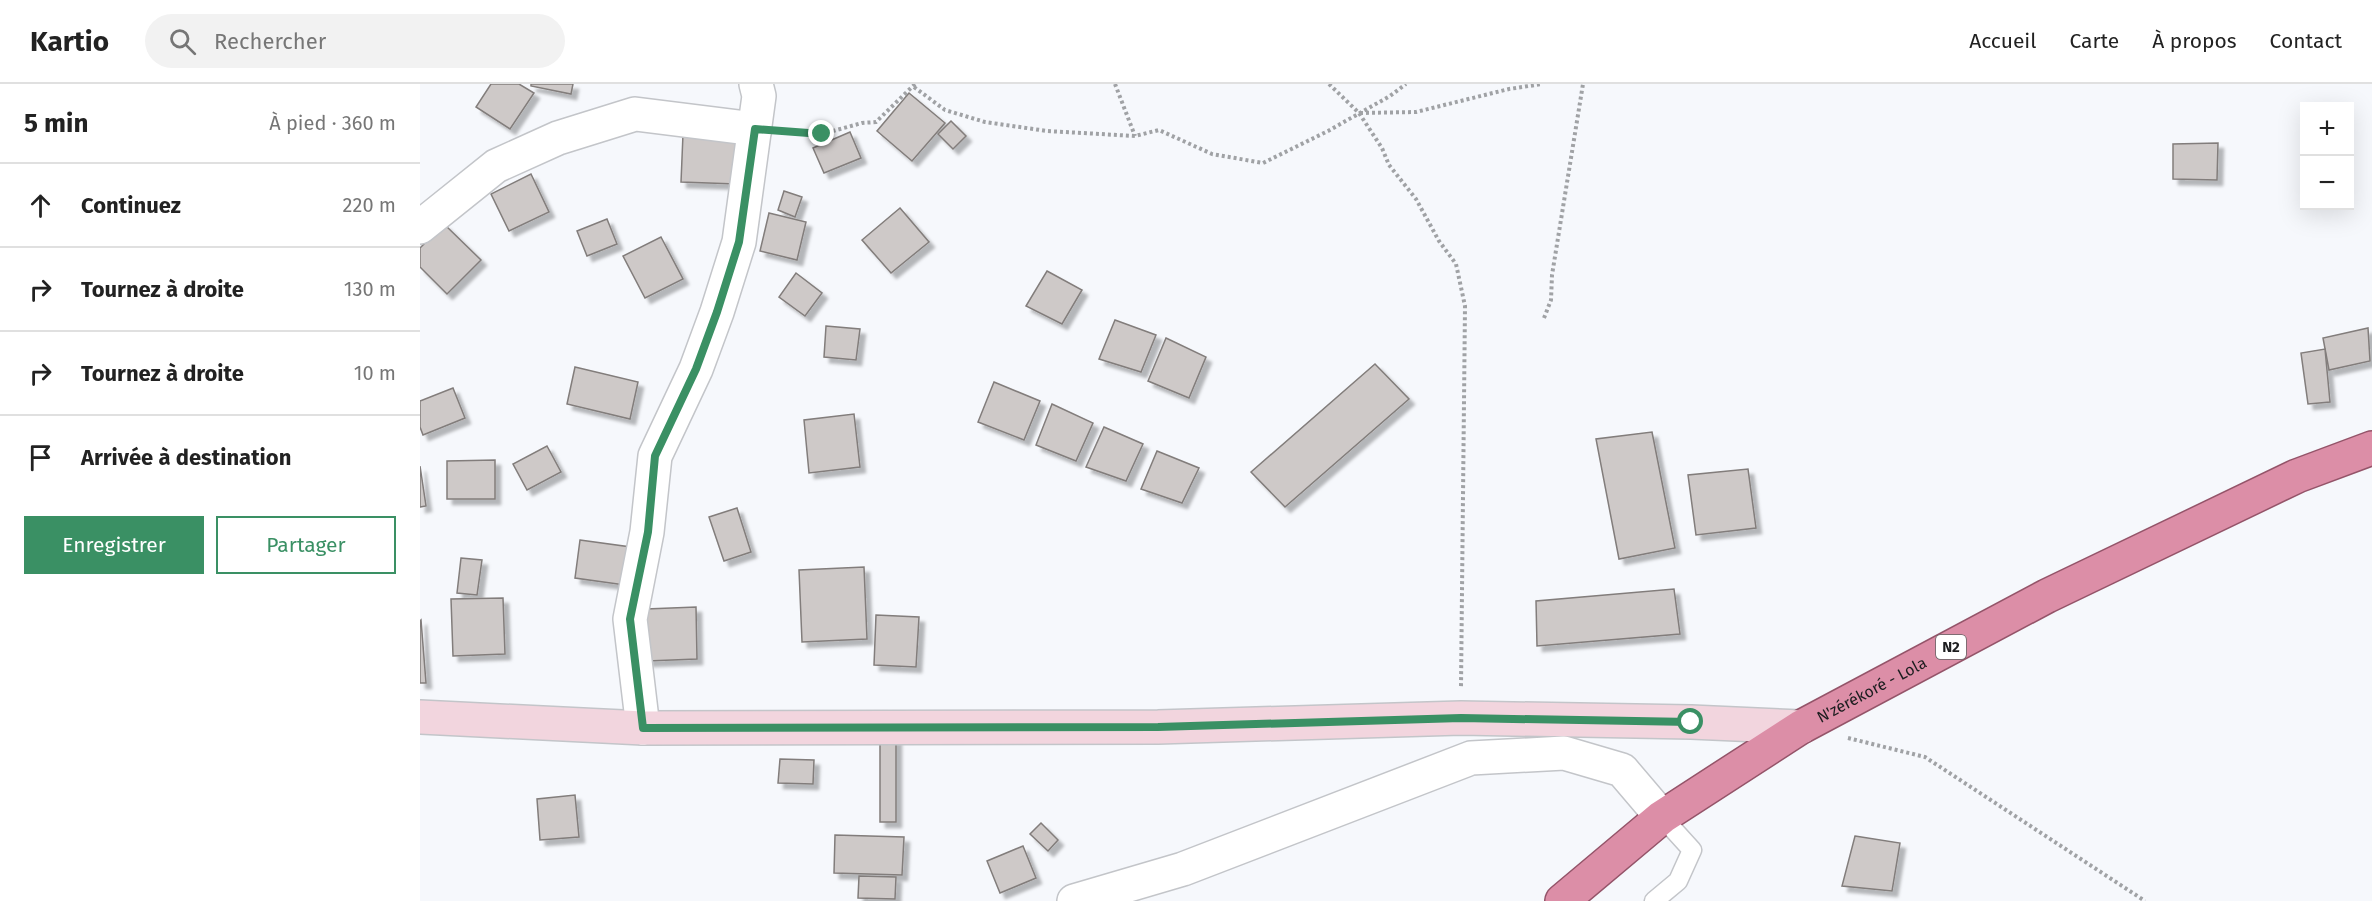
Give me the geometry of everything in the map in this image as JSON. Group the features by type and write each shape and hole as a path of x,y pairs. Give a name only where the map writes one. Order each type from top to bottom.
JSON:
{"highway":[{"name":"N'zérékoré - Lola","path":"1562,901 1662,817 1801,727 2057,591 2296,476 2372,448"}],"main road":[{"path":"420,717 643,728 1158,727 1461,718 1801,727"}],"street":[{"path":"643,728 630,619 648,532 655,456 696,369 739,242 759,96 756,84"},
{"path":"420,227 496,166 558,138 634,114 755,129"},
{"path":"1074,901 1183,869 1471,758 1564,753 1622,770 1662,817"}],"lane":[{"path":"1654,901 1678,881 1692,850 1662,817"}],"path":[{"path":"1115,84 1135,136"},
{"path":"1329,84 1359,112 1382,147 1389,165 1416,199 1439,241 1456,264 1465,306 1461,718"},
{"path":"755,129 822,134 862,123 876,122 915,85 945,110 985,122 1047,131 1135,136 1160,129 1212,154 1263,163 1328,131 1390,96 1406,84"},
{"path":"1359,112 1416,111 1509,89 1542,84"},
{"path":"1544,318 1551,300 1552,275 1583,84"},
{"path":"1801,727 1924,757 2145,901"}],"building":[{"path":"491,84 519,84 534,93 510,129 476,107"},
{"path":"531,84 573,84 571,94 531,86"},
{"path":"909,93 945,123 912,161 877,131"},
{"path":"951,121 966,136 953,149 938,134"},
{"path":"850,132 861,158 824,173 813,148"},
{"path":"683,134 738,137 736,184 681,182"},
{"path":"2218,143 2217,180 2173,179 2173,144"},
{"path":"531,174 549,212 509,231 491,194"},
{"path":"784,191 802,197 795,217 778,210"},
{"path":"900,208 929,242 891,273 862,240"},
{"path":"769,213 806,222 797,260 760,251"},
{"path":"607,219 617,244 587,256 577,231"},
{"path":"444,224 481,260 447,294 420,267 420,248"},
{"path":"661,237 683,279 645,298 623,256"},
{"path":"1047,271 1082,290 1062,324 1026,306"},
{"path":"796,273 822,293 805,316 779,297"},
{"path":"1115,320 1156,335 1141,372 1099,359"},
{"path":"826,326 860,329 856,360 824,357"},
{"path":"2368,328 2370,361 2329,370 2323,338"},
{"path":"1166,338 1206,357 1189,398 1148,381"},
{"path":"2325,349 2330,402 2308,404 2301,353"},
{"path":"1375,364 1409,399 1285,507 1251,472"},
{"path":"575,367 638,382 630,419 567,404"},
{"path":"994,382 1040,401 1024,440 978,422"},
{"path":"453,388 465,418 423,435 420,427 420,401"},
{"path":"1052,404 1093,423 1076,461 1036,445"},
{"path":"854,414 860,467 809,473 804,420"},
{"path":"1104,427 1143,444 1126,481 1086,467"},
{"path":"1652,432 1675,548 1619,559 1596,439"},
{"path":"547,446 561,472 527,490 513,464"},
{"path":"1157,451 1199,468 1182,503 1141,489"},
{"path":"495,460 495,499 447,499 447,461"},
{"path":"420,466 426,506 420,507"},
{"path":"1748,469 1756,528 1696,535 1688,475"},
{"path":"737,508 751,552 724,561 709,517"},
{"path":"580,540 638,548 632,586 575,578"},
{"path":"461,558 482,560 477,595 457,593"},
{"path":"864,567 867,639 802,642 799,570"},
{"path":"1674,589 1680,634 1537,646 1536,601"},
{"path":"503,598 505,654 453,656 451,599"},
{"path":"696,607 697,659 647,661 646,609"},
{"path":"876,615 919,617 916,667 874,665"},
{"path":"421,620 426,683 420,683"},
{"path":"896,738 896,822 880,822 880,739"},
{"path":"780,759 814,760 813,784 778,783"},
{"path":"575,795 579,837 540,840 537,799"},
{"path":"1041,823 1058,840 1048,851 1030,834"},
{"path":"835,835 904,837 902,875 834,873"},
{"path":"1855,836 1900,843 1892,891 1842,886"},
{"path":"1023,846 1036,878 1000,893 987,861"},
{"path":"859,876 896,877 895,899 858,898"}],"route":[{"path":"822,134 755,129 739,242 696,369 655,456 648,532 630,619 643,728 1158,727 1461,718 1691,722"}]}
